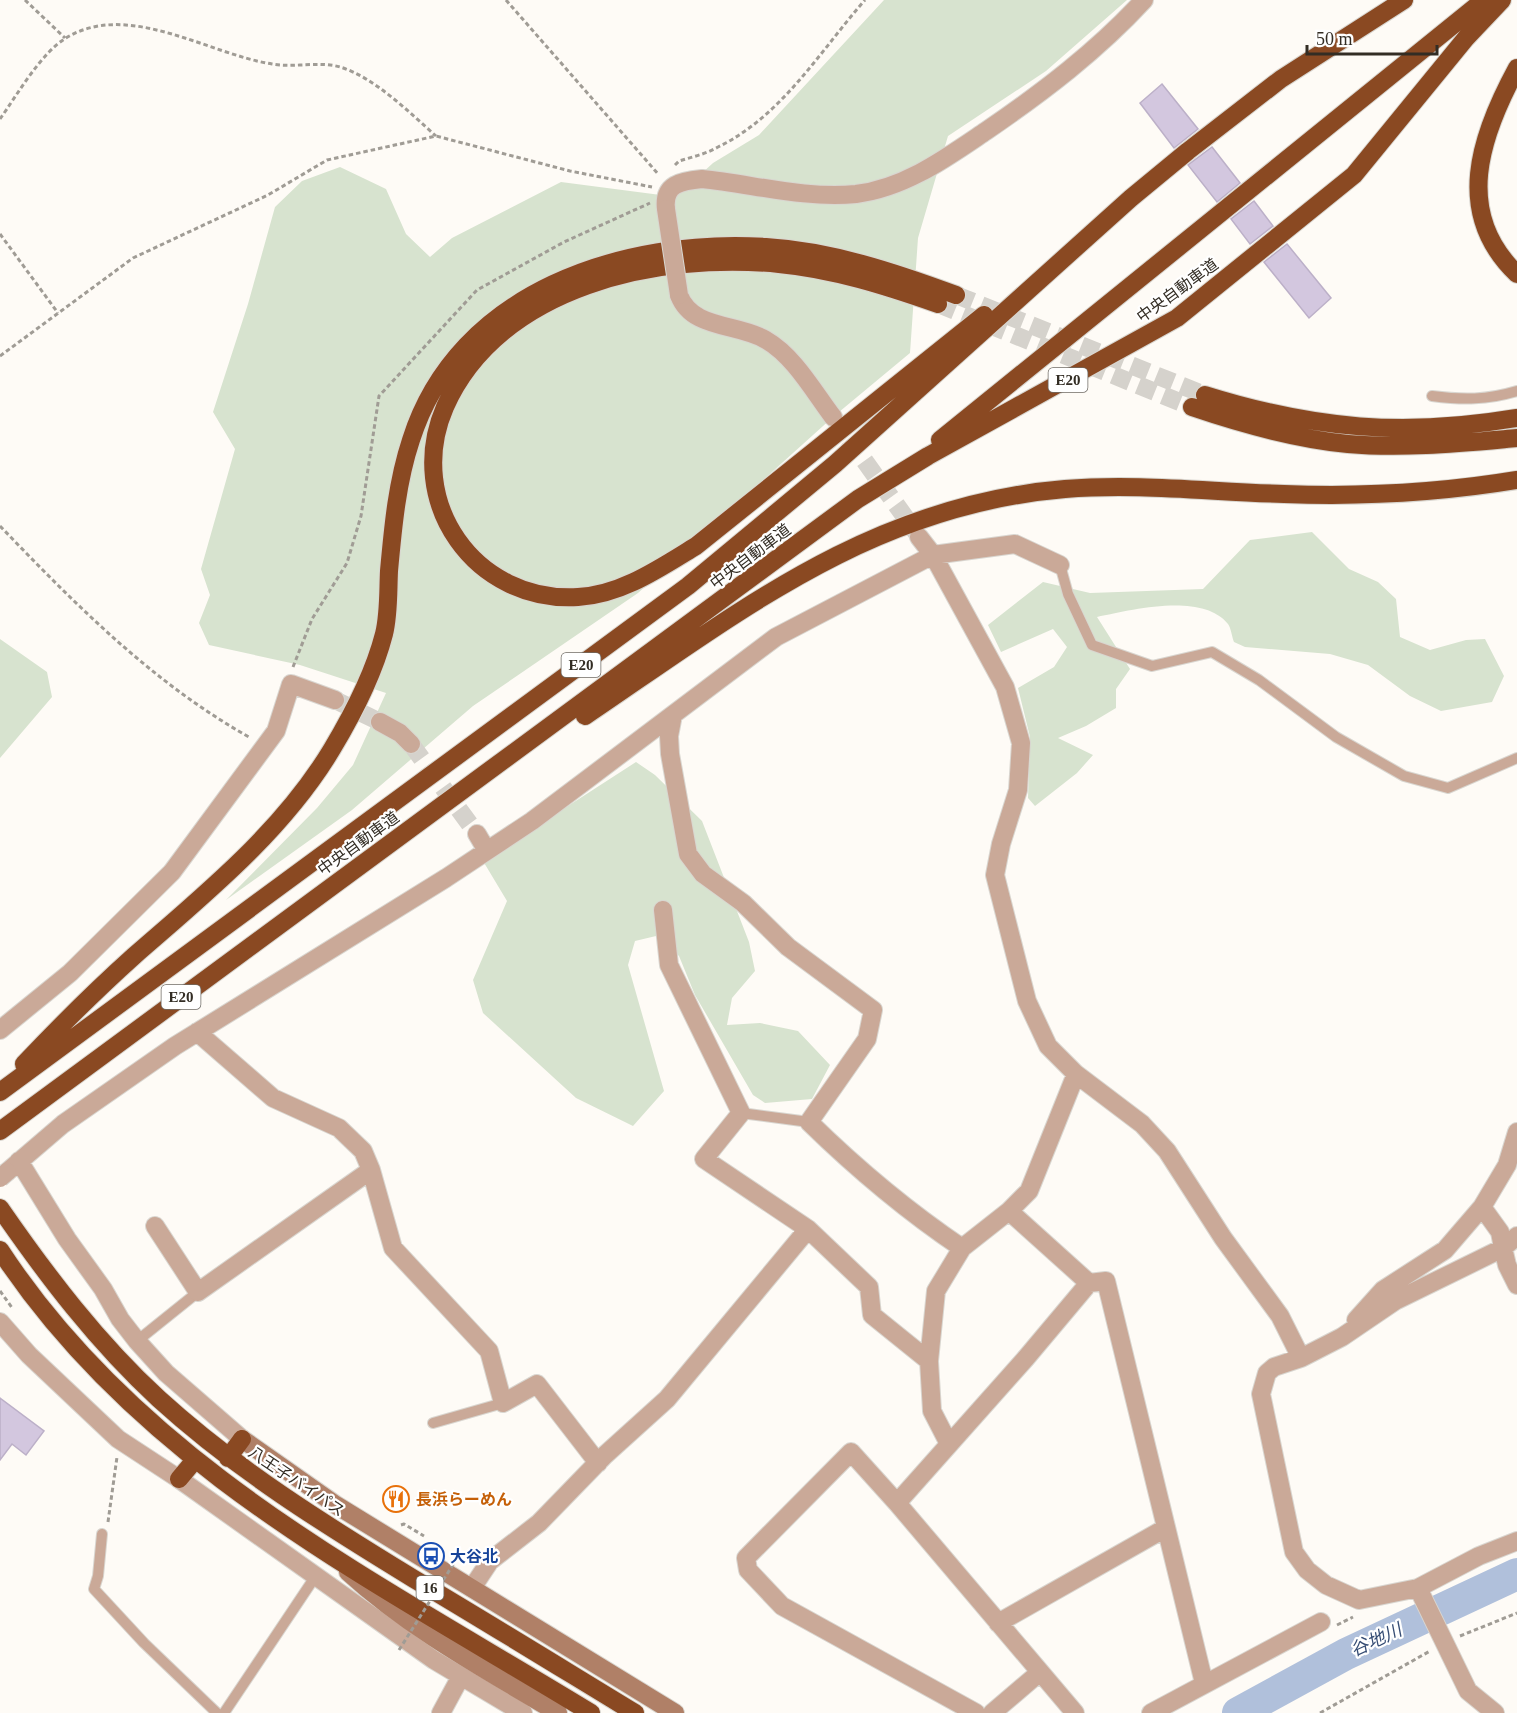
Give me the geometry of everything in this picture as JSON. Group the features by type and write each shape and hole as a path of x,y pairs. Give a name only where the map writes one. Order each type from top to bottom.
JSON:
{"highway":[{"name":"中央自動車道","path":"0,1091 688,586 835,464 1131,198 1281,79 1404,0"},
{"path":"898,474 1484,0"},
{"name":"中央自動車道","path":"0,1131 858,499 898,474 1162,328 1186,310 1354,175 1467,38 1502,0"},
{"path":"1517,68 1485,139 1479,161 1478,193 1485,228 1493,244 1517,274"},
{"path":"938,304 842,275 779,264 711,262 659,265 578,288 526,315 502,334 460,381 445,407 437,434 434,465 435,493 443,516 468,555 505,583 525,591 552,597 579,597 608,592 648,575 696,546 1131,198"},
{"path":"0,1091 65,1021 191,908 269,831 309,784 333,747 367,682 385,632 392,537 400,480 423,408 455,358 499,317 546,287 571,275 631,256 696,246 766,247 805,252 903,275 956,295"},
{"path":"1517,418 1441,427 1363,428 1198,401 1264,429 1348,444 1411,446 1517,438"},
{"path":"363,865 781,584 851,547 918,520 993,500 1066,489 1172,488 1356,496 1440,491 1517,480"},
{"name":"八王子バイパス","path":"0,1208 43,1270 116,1357 158,1398 228,1458 276,1493 635,1713"},
{"name":"16","path":"0,1250 44,1309 101,1375 194,1461 278,1523 591,1713"},
{"path":"228,1458 242,1439"},
{"path":"179,1479 194,1461"}],"street":[{"path":"833,417 788,360 769,341 696,316 686,308 679,295 664,199 668,189 685,180 702,179 799,193 844,195 872,191 904,181 949,156 1040,94 1105,39 1144,0"},
{"path":"919,537 933,555 1005,687 1021,743 1018,790 1001,844 995,875 1027,1001 1048,1046 1076,1074 1142,1124 1167,1151 1223,1238 1280,1316 1301,1358"},
{"path":"675,1713 336,1505 242,1439 166,1373 137,1341 67,1239 9,1171 63,1124 197,1032 487,851 532,820 776,637 933,555 1015,543 1060,565"},
{"path":"0,1030 70,973 172,872 266,746 276,730 291,684 334,700"},
{"path":"673,715 669,736 670,754 688,854 704,874 750,909 788,946 873,1010 867,1039 810,1122 846,1158 934,1229 962,1248"},
{"path":"380,722 400,733 411,744"},
{"path":"477,834 487,851"},
{"path":"663,910 669,965 741,1113 704,1159 808,1229 869,1287 872,1315 929,1361"},
{"path":"197,1032 273,1098 339,1128 363,1151 372,1170 393,1248 489,1351 503,1403 537,1384 598,1463"},
{"path":"949,1444 932,1411 929,1361 936,1291 962,1248 1009,1211 1029,1191 1076,1074"},
{"path":"1342,1337 1383,1290 1445,1250 1482,1207 1507,1165 1517,1132"},
{"path":"155,1226 198,1292 372,1170"},
{"path":"1482,1207 1510,1242"},
{"path":"1009,1211 1089,1283"},
{"path":"472,1588 490,1561 539,1522 667,1399 808,1229"},
{"path":"1510,1242 1507,1265 1517,1285"},
{"path":"1510,1242 1395,1301 1342,1337 1301,1358 1274,1367 1267,1373 1261,1394 1294,1552 1306,1570 1326,1585 1359,1600 1420,1591 1479,1556 1517,1541"},
{"path":"897,1503 1089,1283 1106,1281 1164,1529 1204,1683"},
{"path":"0,1322 29,1355 118,1439 179,1479 315,1577 439,1652 558,1713"},
{"path":"976,1713 782,1606 748,1570 746,1558 851,1452 1075,1713"},
{"path":"998,1623 1164,1529"},
{"path":"327,1553 439,1652 461,1676 523,1713"},
{"path":"1420,1591 1468,1691 1495,1713"},
{"path":"1151,1713 1322,1622"},
{"path":"992,1713 1039,1672"},
{"path":"446,1711 461,1676"}],"lane":[{"path":"1432,396 1469,400 1495,398 1517,391"},
{"path":"1060,565 1068,594 1092,645 1152,666 1212,652 1259,680 1336,737 1404,776 1448,788 1517,758"},
{"path":"741,1113 810,1122"},
{"path":"137,1341 198,1292"},
{"path":"433,1423 503,1403"},
{"path":"102,1534 98,1576 94,1589 144,1643 217,1713"},
{"path":"224,1713 315,1577"}],"path":[{"path":"25,0 65,38"},
{"path":"506,0 649,162 668,189"},
{"path":"668,189 674,167 679,161 719,147 749,128 795,86 865,0"},
{"path":"0,119 50,52 65,38 91,27 134,23 269,64 340,67 384,93 436,136 570,171 668,189"},
{"path":"0,356 133,258 268,195 327,160 436,136"},
{"path":"0,234 58,314"},
{"path":"0,526 96,623 133,656 191,702 266,746"},
{"path":"102,1534 109,1517 118,1439"},
{"path":"399,1650 454,1563"},
{"path":"1320,1713 1445,1641 1517,1613"}],"green space":[{"path":"884,0 1127,0 1046,71 948,136 918,238 910,353 833,417 638,593 473,706 352,810 226,900 317,808 353,765 386,693 300,665 209,645 199,623 210,595 201,569 235,449 213,412 248,304 275,207 302,181 340,167 386,189 406,234 430,257 452,238 561,182 676,197 713,163 759,135"},
{"path":"1312,532 1349,569 1378,582 1396,599 1400,637 1430,650 1466,640 1485,639 1504,676 1492,702 1441,711 1410,696 1368,665 1330,654 1245,647 1234,642 1228,624 1216,614 1201,608 1166,606 1097,617 1130,669 1116,689 1116,708 1086,726 1058,738 1093,755 1077,773 1035,806 1028,798 1030,737 1018,688 1054,667 1067,647 1053,629 1001,652 988,625 1043,582 1090,593 1203,589 1250,540"},
{"path":"0,639 47,672 52,697 0,758"},
{"path":"636,762 655,775 702,821 749,942 755,971 732,998 727,1025 760,1023 798,1031 830,1065 812,1099 765,1103 753,1095 695,995 679,956 656,936 635,941 628,965 664,1091 633,1126 576,1098 483,1013 473,980 507,901 483,861"}],"building":[{"path":"1162,84 1198,129 1174,148 1140,103"},
{"path":"1212,147 1240,183 1217,202 1188,165"},
{"path":"1254,201 1273,226 1250,244 1231,219"},
{"path":"1287,244 1331,298 1309,318 1264,262"},
{"path":"0,1398 44,1431 26,1455 12,1444 0,1460"}],"waterway":[{"name":"谷地川","path":"1238,1713 1346,1654 1517,1574"}],"tunnel":[{"path":"956,295 1205,395"},
{"path":"938,304 1192,407"},
{"path":"833,417 918,535"},
{"path":"335,700 380,722"},
{"path":"411,744 477,834"}],"place":[{"name":"長浜らーめん","path":"396,1499"},
{"name":"大谷北","path":"431,1556"}]}
